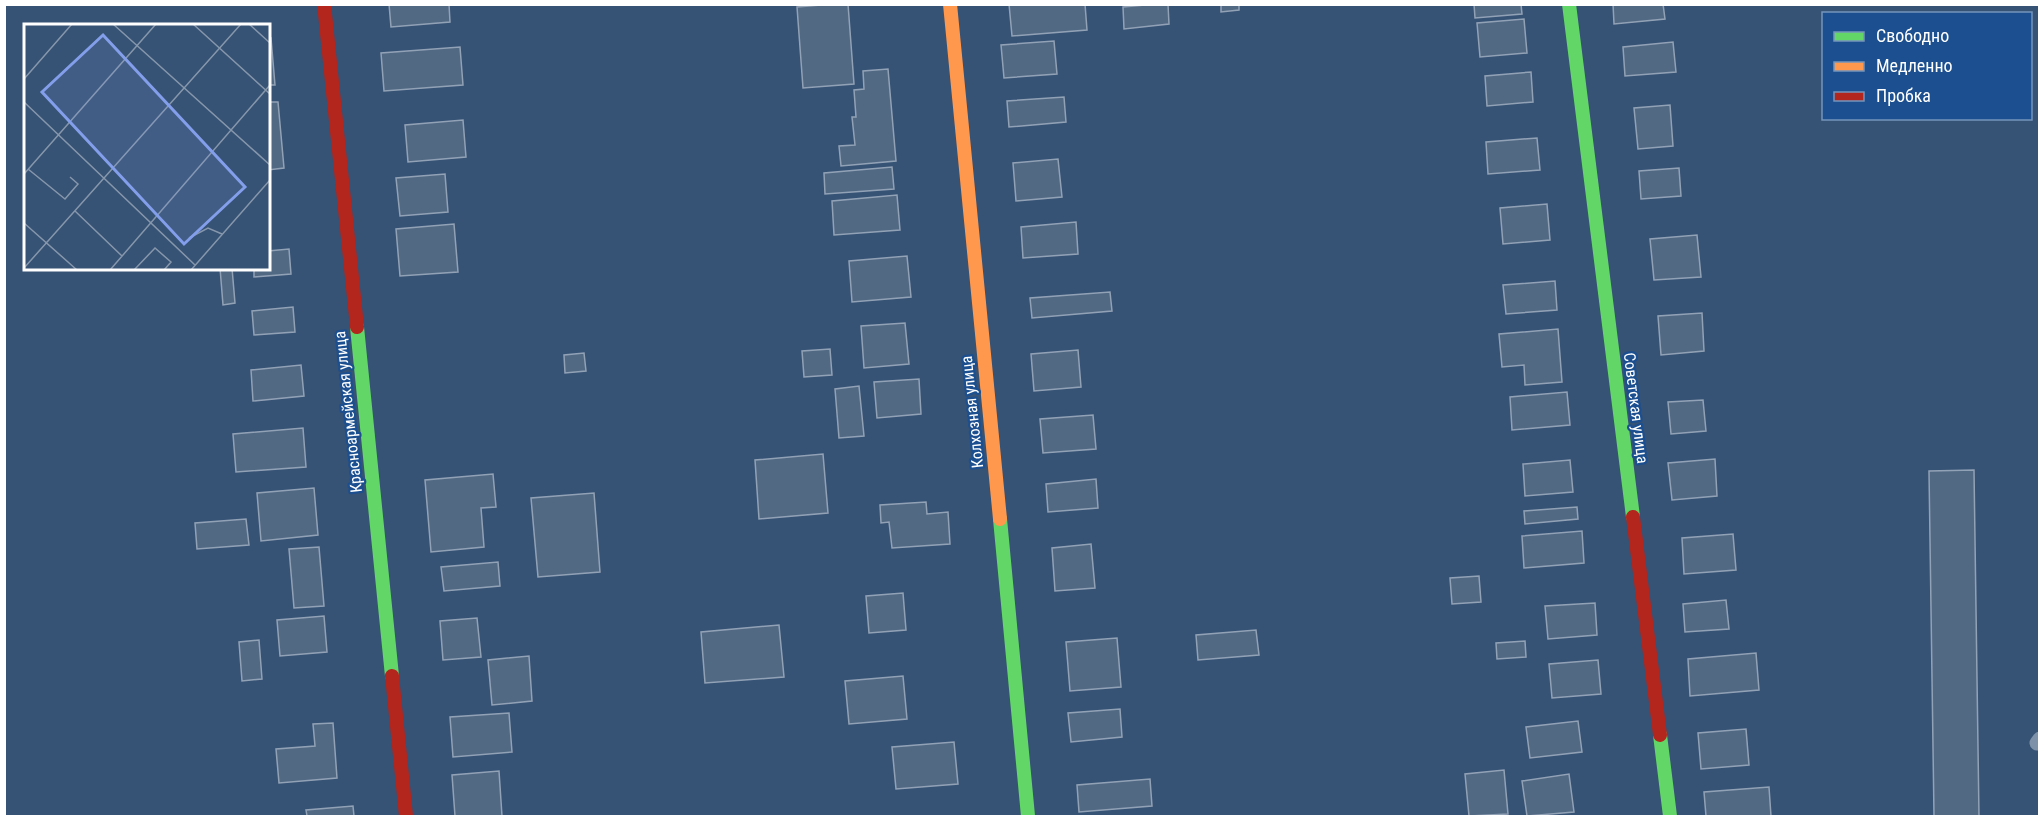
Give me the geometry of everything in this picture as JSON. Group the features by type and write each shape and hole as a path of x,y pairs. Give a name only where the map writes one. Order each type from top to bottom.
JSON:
{"street":[{"name":"Красноармейская улица","path":"324,4 406,816"},
{"name":"Колхозная улица","path":"950,4 1028,816"},
{"name":"Советская улица","path":"1569,4 1671,816"}],"building":[{"path":"389,4 449,4 450,22 391,27"},
{"path":"848,4 854,84 803,88 797,7"},
{"path":"1009,4 1085,4 1087,30 1012,36"},
{"path":"1168,4 1169,24 1124,29 1123,7"},
{"path":"1221,4 1239,4 1239,10 1221,12"},
{"path":"1474,4 1521,4 1522,14 1475,18"},
{"path":"1613,4 1663,4 1665,19 1614,24"},
{"path":"1524,19 1527,53 1480,57 1477,23"},
{"path":"271,38 275,85 270,85"},
{"path":"1054,41 1057,74 1004,78 1001,45"},
{"path":"1673,42 1676,72 1625,76 1623,47"},
{"path":"460,47 463,85 384,91 381,53"},
{"path":"888,69 896,161 841,166 839,146 855,145 852,117 856,117 854,90 864,89 863,71"},
{"path":"1531,72 1533,102 1487,106 1485,76"},
{"path":"1064,97 1066,122 1009,127 1007,101"},
{"path":"270,102 278,102 284,168 270,170"},
{"path":"1670,105 1673,146 1638,149 1634,108"},
{"path":"463,120 466,157 408,162 405,125"},
{"path":"1537,138 1540,170 1488,174 1486,142"},
{"path":"1058,159 1062,197 1016,201 1013,163"},
{"path":"892,167 894,189 825,194 824,173"},
{"path":"1679,168 1681,196 1641,199 1639,171"},
{"path":"445,174 448,212 400,216 396,178"},
{"path":"897,195 900,230 834,235 832,201"},
{"path":"1547,204 1550,240 1503,244 1500,208"},
{"path":"1076,222 1078,254 1023,258 1021,227"},
{"path":"454,224 458,272 400,276 396,229"},
{"path":"1697,235 1701,277 1654,280 1650,239"},
{"path":"289,249 291,274 254,277 254,270 270,270 270,251"},
{"path":"907,256 911,297 852,302 849,261"},
{"path":"220,270 232,270 235,303 223,305"},
{"path":"1555,281 1557,310 1506,314 1503,285"},
{"path":"1110,292 1112,311 1032,318 1030,298"},
{"path":"293,307 295,332 254,335 252,311"},
{"path":"1702,313 1704,351 1661,355 1658,316"},
{"path":"905,323 909,364 864,368 861,326"},
{"path":"1558,329 1562,382 1525,385 1524,365 1502,367 1499,334"},
{"path":"830,349 832,375 804,377 802,351"},
{"path":"1078,350 1081,387 1034,391 1031,354"},
{"path":"584,353 586,371 565,373 564,355"},
{"path":"301,365 304,396 253,401 251,370"},
{"path":"919,379 921,414 877,418 874,382"},
{"path":"859,386 864,436 839,438 835,389"},
{"path":"1567,392 1570,425 1512,430 1510,397"},
{"path":"1703,400 1706,431 1671,434 1668,402"},
{"path":"1093,415 1096,449 1043,453 1040,419"},
{"path":"303,428 306,467 236,472 233,434"},
{"path":"823,454 828,513 759,519 755,460"},
{"path":"1715,459 1717,496 1672,500 1668,463"},
{"path":"1570,460 1573,492 1525,496 1523,464"},
{"path":"1974,470 1979,816 1934,816 1929,471"},
{"path":"493,474 496,507 481,508 484,547 431,552 425,480"},
{"path":"1096,479 1098,508 1048,512 1046,484"},
{"path":"314,488 318,535 261,541 257,493"},
{"path":"594,493 600,572 538,577 531,498"},
{"path":"926,502 927,514 948,512 950,544 892,548 889,522 881,523 880,505"},
{"path":"1577,507 1578,519 1525,524 1524,511"},
{"path":"246,519 249,545 197,549 195,523"},
{"path":"1582,531 1584,563 1524,568 1522,536"},
{"path":"1733,534 1736,570 1684,574 1682,538"},
{"path":"1091,544 1095,588 1055,591 1052,548"},
{"path":"319,547 324,606 294,608 289,549"},
{"path":"498,562 500,586 444,591 441,567"},
{"path":"1479,576 1481,602 1452,604 1450,578"},
{"path":"903,593 906,630 869,633 866,596"},
{"path":"1726,600 1729,629 1685,632 1683,604"},
{"path":"1595,603 1597,635 1548,639 1545,606"},
{"path":"324,616 327,652 280,656 277,620"},
{"path":"477,618 481,657 443,660 440,621"},
{"path":"779,625 784,677 705,683 701,632"},
{"path":"1256,630 1259,655 1198,660 1196,635"},
{"path":"1117,638 1121,687 1070,691 1066,642"},
{"path":"259,640 262,679 242,681 239,642"},
{"path":"1525,641 1526,657 1497,659 1496,643"},
{"path":"1756,653 1759,690 1690,696 1688,659"},
{"path":"529,656 532,701 492,705 488,660"},
{"path":"1598,660 1601,694 1552,698 1549,664"},
{"path":"903,676 907,719 849,724 845,681"},
{"path":"1120,709 1122,737 1071,742 1068,713"},
{"path":"509,713 512,752 453,757 450,717"},
{"path":"1578,721 1582,752 1530,758 1526,727"},
{"path":"333,723 337,778 279,783 276,749 315,746 313,724"},
{"path":"1746,729 1749,765 1701,769 1698,733"},
{"path":"954,742 958,784 896,789 892,747"},
{"path":"1504,770 1508,814 1469,816 1465,774"},
{"path":"499,771 502,816 455,816 452,775"},
{"path":"1569,774 1574,812 1527,816 1522,781"},
{"path":"1150,779 1152,806 1079,812 1077,785"},
{"path":"1769,787 1771,816 1706,816 1704,792"},
{"path":"353,806 354,816 307,816 306,810"}],"traffic: fast":[{"path":"1569,4 1633,517"},
{"path":"357,327 392,676"},
{"path":"1000,519 1028,816"},
{"path":"1660,735 1670,816"}],"traffic: slow":[{"path":"950,4 1000,519"}],"traffic: jam":[{"path":"324,4 357,327"},
{"path":"1633,517 1660,735"},
{"path":"392,676 406,816"}]}
